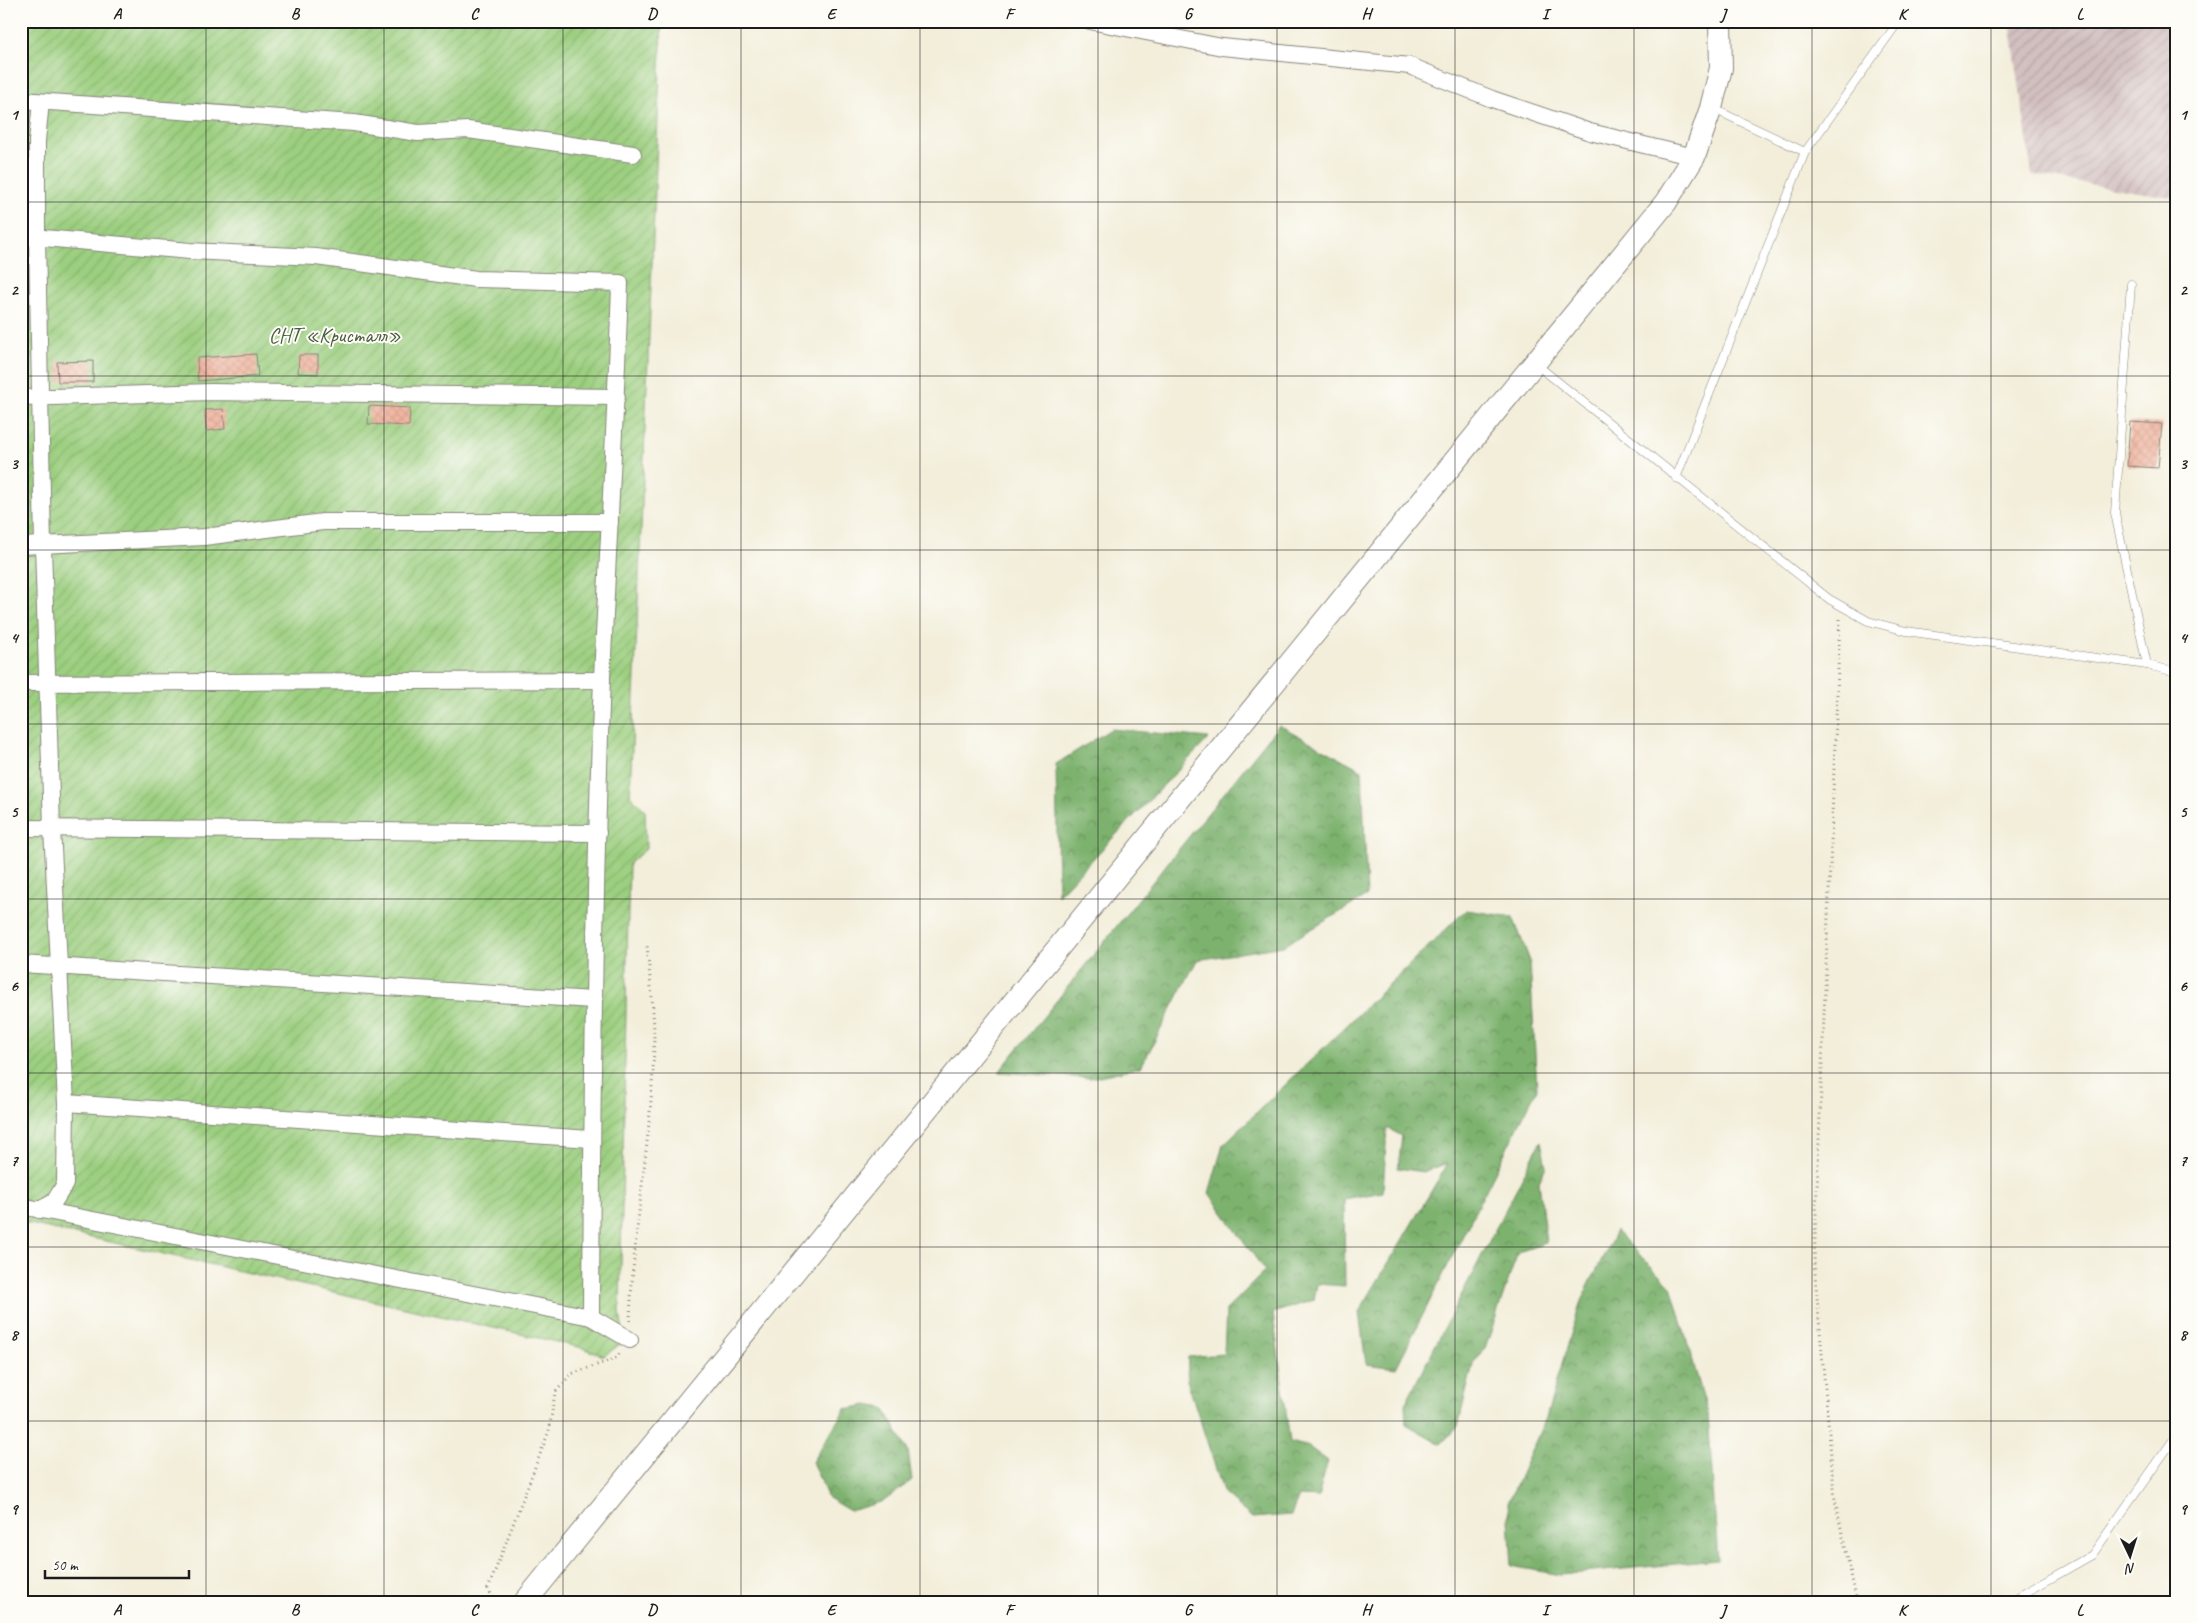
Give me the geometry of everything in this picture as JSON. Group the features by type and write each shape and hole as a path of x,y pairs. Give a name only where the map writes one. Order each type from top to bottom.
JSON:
{"main road":[{"path":"525,1602 1666,202 1694,157 1711,108 1721,68 1720,21"}],"street":[{"path":"1090,21 1222,47 1410,66 1492,99 1590,132 1694,157"},
{"path":"21,100 354,123 418,133 468,130 633,154"},
{"path":"39,1210 54,1202 65,1184 66,1102 52,828 40,398 29,236 41,102"},
{"path":"29,236 190,251 316,257 476,279 620,283 617,397 602,680 593,1000 591,1317"},
{"path":"21,398 211,392 617,397"},
{"path":"21,546 204,537 323,522 610,522"},
{"path":"21,683 602,680"},
{"path":"21,828 598,833"},
{"path":"21,964 593,1000"},
{"path":"66,1102 592,1139"},
{"path":"21,1206 591,1317 630,1340"}],"lane":[{"path":"1676,478 1805,152 1899,21"},
{"path":"1711,108 1805,152"},
{"path":"2131,284 2116,513 2147,665"},
{"path":"1535,364 1829,599 1868,621 1906,631 2147,665 2176,672"},
{"path":"2009,1602 2092,1555 2176,1436"}],"path":[{"path":"1841,606 1814,1263 1835,1500 1857,1602"}],"shaded area":[{"path":"2010,21 2176,21 2176,198 2032,175"}],"green space":[{"name":"СНТ «Кристалл»","path":"21,21 662,21 630,795 645,810 646,849 629,863 620,1311 624,1341 604,1356 583,1348 21,1222"},
{"path":"1279,725 1362,770 1367,896 1283,946 1197,960 1141,1067 1090,1078 999,1072"},
{"path":"1111,729 1209,738 1058,895 1056,764"},
{"path":"1466,910 1513,917 1530,961 1537,1089 1396,1368 1366,1364 1359,1312 1448,1163 1423,1172 1398,1168 1402,1136 1387,1128 1383,1192 1344,1199 1345,1286 1317,1284 1314,1300 1273,1313 1290,1442 1309,1447 1328,1461 1318,1497 1299,1496 1291,1515 1252,1518 1224,1494 1187,1380 1188,1357 1224,1354 1226,1310 1265,1271 1209,1193 1223,1145"},
{"path":"1541,1141 1546,1166 1539,1182 1546,1243 1518,1252 1485,1349 1474,1360 1458,1426 1441,1444 1406,1424 1405,1404"},
{"path":"1616,1231 1671,1286 1708,1414 1718,1560 1560,1575 1512,1566 1508,1503 1546,1418 1581,1301"},
{"path":"867,1405 884,1408 908,1451 912,1480 884,1501 850,1511 828,1498 812,1462 845,1409"}],"building":[{"path":"256,354 258,376 198,381 197,358"},
{"path":"299,355 318,355 318,374 298,373"},
{"path":"93,361 93,382 58,382 57,362"},
{"path":"369,406 410,408 409,426 368,424"},
{"path":"223,409 225,429 206,431 205,410"},
{"path":"2130,422 2162,424 2158,468 2127,466"}]}
